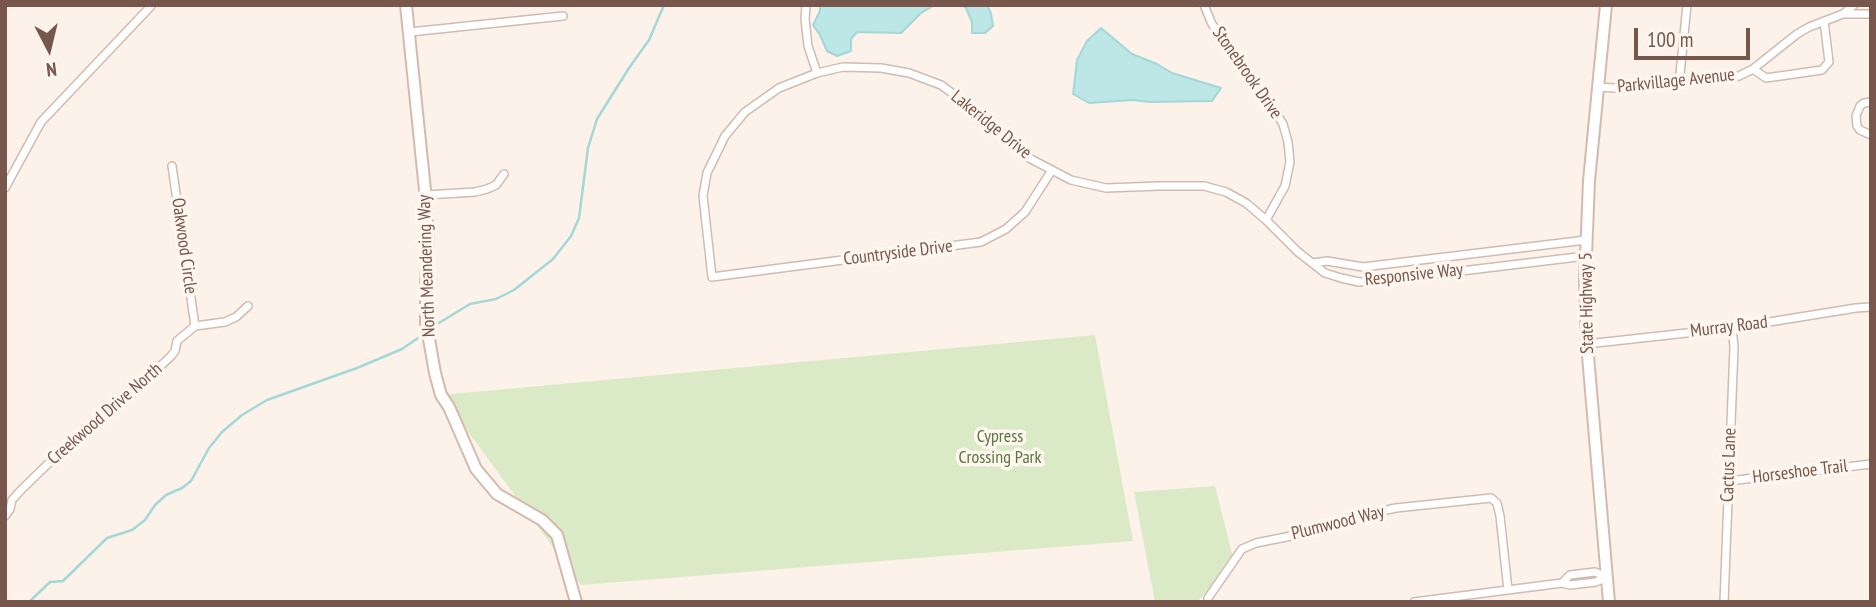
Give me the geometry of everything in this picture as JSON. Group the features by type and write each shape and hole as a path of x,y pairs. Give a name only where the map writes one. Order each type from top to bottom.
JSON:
{"street":[{"name":"North Meandering Way","path":"406,5 425,195 428,244 426,322 435,373 442,395 476,469 497,495 542,520 557,535 576,602"},
{"path":"806,5 808,46 817,73"},
{"name":"Stonebrook Drive","path":"1204,5 1212,24 1271,105 1286,133 1290,162 1287,178 1266,220"},
{"name":"State Highway 5","path":"1606,5 1597,87 1586,256 1587,344 1609,602"},
{"path":"1679,84 1687,5"},
{"name":"Parkvillage Avenue","path":"1597,87 1632,89 1745,74 1797,34 1843,14 1854,5"},
{"path":"5,188 41,122 151,6"},
{"name":"Parkvillage Avenue","path":"1843,14 1871,14"},
{"path":"410,32 563,16"},
{"name":"Parkvillage Avenue","path":"1753,69 1766,78 1822,70 1829,62 1824,21"},
{"name":"Lakeridge Drive","path":"712,277 703,196 707,173 724,136 745,113 779,88 817,73 843,67 881,68 912,74 941,85 979,113 1029,158 1071,180 1106,188 1204,186 1226,192 1266,220 1313,263"},
{"path":"1871,103 1860,106 1856,116 1860,130 1871,135"},
{"name":"Oakwood Circle","path":"172,166 195,326"},
{"name":"Countryside Drive","path":"712,277 981,242 1006,229 1025,212 1052,170"},
{"path":"425,195 487,190 496,185 505,174"},
{"name":"Responsive Way","path":"1313,263 1327,261 1363,267 1586,240"},
{"name":"Responsive Way","path":"1313,263 1325,273 1359,282 1586,256"},
{"path":"195,326 225,322 236,317 248,306"},
{"name":"Murray Road","path":"1587,344 1732,328 1871,307"},
{"name":"Creekwood Drive North","path":"5,516 12,500 21,490 55,457 142,386 175,351 177,341 195,326"},
{"name":"Cactus Lane","path":"1724,602 1734,347 1732,328"},
{"name":"Horseshoe Trail","path":"1729,481 1871,464"},
{"name":"Plumwood Way","path":"1208,602 1208,598 1242,550 1256,542 1306,533 1372,513 1491,498 1497,503 1500,516 1508,590"},
{"path":"1414,602 1562,583 1570,585 1596,582 1606,577"}],"green space":[{"name":"Cypress Crossing Park","path":"1095,335 1133,541 581,585 441,395"},
{"path":"1215,486 1234,561 1197,602 1155,602 1134,492"}],"water":[{"path":"820,5 935,5 921,13 901,33 857,32 851,39 851,51 837,56 827,51 813,25"},
{"path":"962,5 987,5 993,26 985,33 972,33 972,22"},
{"path":"1101,28 1132,54 1172,73 1221,88 1212,101 1132,100 1089,103 1073,94 1077,60 1087,41"}],"waterway":[{"path":"439,323 470,304 496,299 514,290 553,259 571,236 579,218 588,148 597,119 649,40 664,5"},
{"path":"29,602 50,582 63,581 107,538 132,530 145,520 166,495 191,481 209,448 222,432 242,415 267,400 402,349 421,336"}]}
